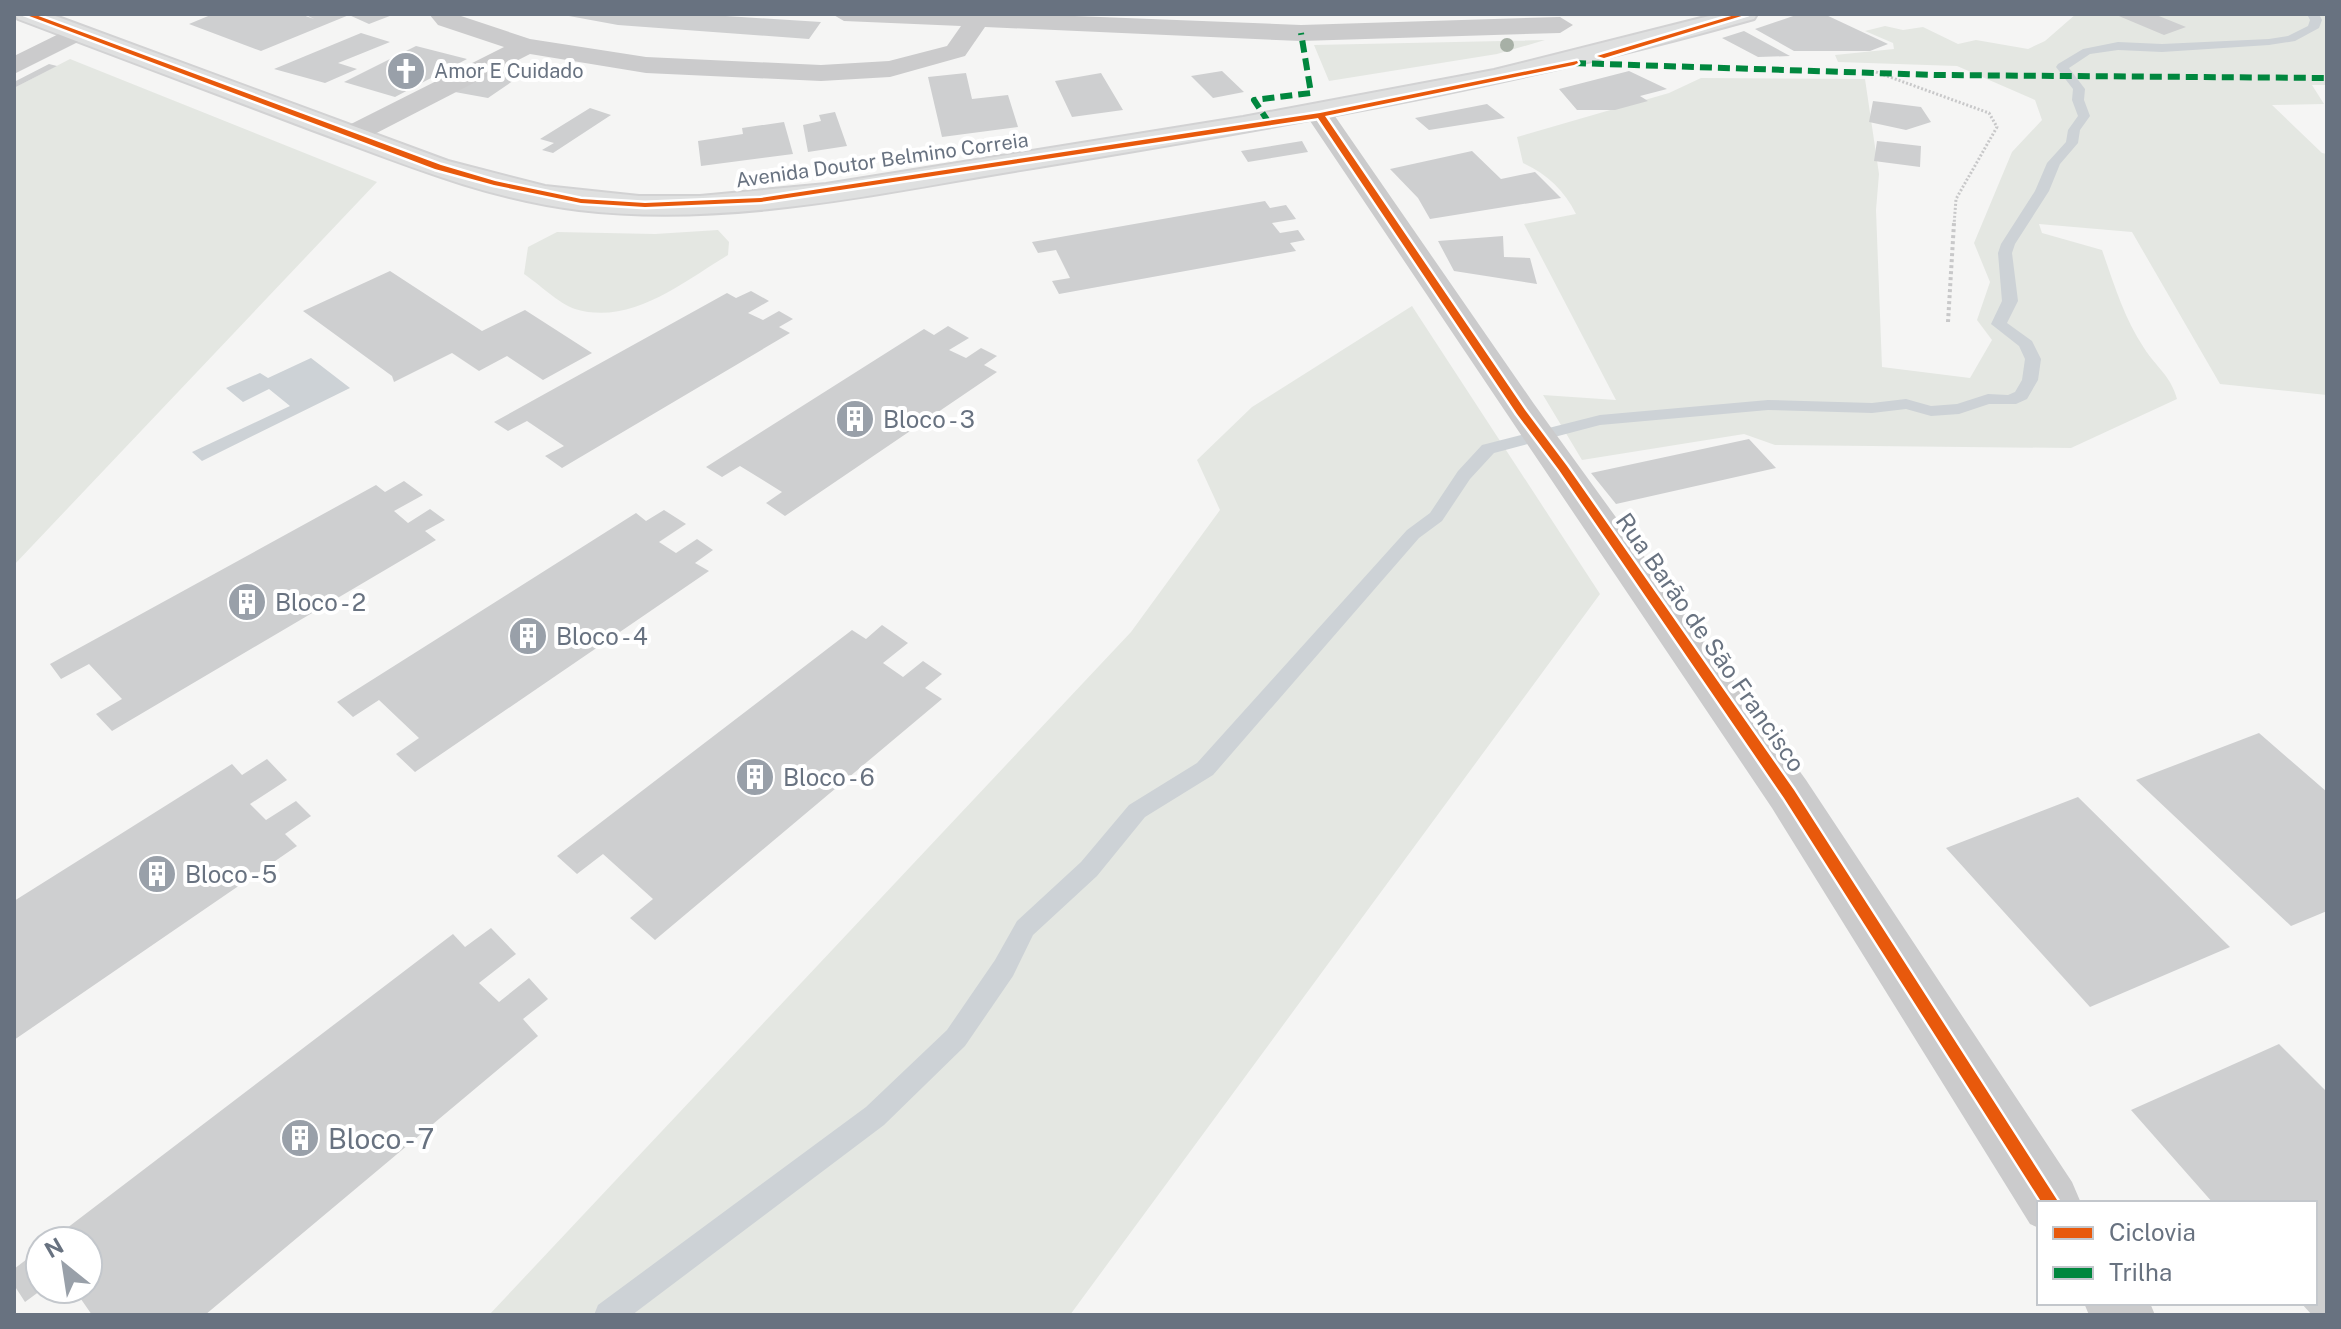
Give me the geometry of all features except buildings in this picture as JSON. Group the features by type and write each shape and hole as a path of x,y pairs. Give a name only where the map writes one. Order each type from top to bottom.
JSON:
{"main road":[{"name":"Avenida Doutor Belmino Correia","path":"27,14 438,167 494,183 581,201 645,205 761,200 1320,115 1601,56 1745,14"}],"street":[{"path":"441,14 447,20 526,46 646,65 821,73 890,69 956,51 977,21"},
{"path":"844,14 1301,33 1556,19 1601,56"},
{"path":"14,66 77,33"},
{"path":"353,134 526,46"},
{"name":"Rua Barão de São Francisco","path":"1320,115 1521,412 1789,794 2050,1201"}],"path":[{"path":"1876,72 1989,113 1997,127 1956,199 1948,322"}],"shaded area":[{"path":"2076,14 2134,17 2167,14 2327,14 2327,85 2312,85 2324,104 2272,105 2322,153 2327,154 2327,395 2220,384 2132,232 2039,224 2042,233 2102,250 2131,325 2171,384 2177,399 2071,448 1775,445 1744,434 1582,460 1543,395 1616,400 1524,224 1576,214 1554,184 1523,163 1517,137 1669,93 1701,78 1865,79 1879,174 1876,210 1882,367 1970,378 1992,340 1977,320 1990,282 1974,243 2012,152 2042,120 2035,100 1957,66 1838,62 1835,55 1894,49 1893,43 1865,31 1885,26 1903,30 1923,27 1958,44 1976,40 2028,49 2045,41"},
{"path":"1545,40 1497,54 1329,81 1314,45"},
{"path":"70,59 377,182 14,565 14,88"},
{"path":"718,230 729,242 728,255 656,298 616,312 596,313 575,309 524,274 528,247 557,232 655,234"},
{"path":"1412,306 1600,594 1070,1315 489,1315 1131,632 1220,510 1197,460 1252,407"},
{"path":"311,358 350,388 202,461 192,452 290,406 269,389 243,402 226,388 260,373 268,378"}],"waterway":[{"path":"608,1315 875,1116 956,1038 1004,968 1025,928 1089,869 1137,811 1205,769 1413,534 1436,517 1464,475 1488,449 1600,420 1768,405 1872,408 1906,404 1931,411 1959,409 1988,399 2010,400 2021,395 2030,380 2033,359 2026,344 1999,324 2010,301 2005,253 2042,191 2054,163 2072,143 2074,130 2084,116 2078,100 2079,89 2062,67 2087,51 2118,46 2162,48 2291,39 2313,28 2316,20 2313,14"}],"marked path":[{"path":"1269,123 1254,100 1311,93 1301,33"},
{"path":"1574,63 1936,75 2327,78"}],"cycle path":[{"path":"27,14 438,167 494,183 581,201 645,205 761,200 1320,115 1574,63"},
{"path":"1601,56 1745,14"},
{"path":"1320,115 1521,412 1789,794 2050,1201"}],"place":[{"name":"Amor E Cuidado","path":"406,71"},
{"name":"Bloco - 3","path":"855,419"},
{"name":"Bloco - 2","path":"247,602"},
{"name":"Bloco - 4","path":"528,636"},
{"name":"Bloco - 6","path":"755,777"},
{"name":"Bloco - 5","path":"157,874"},
{"name":"Bloco - 7","path":"300,1138"}]}
